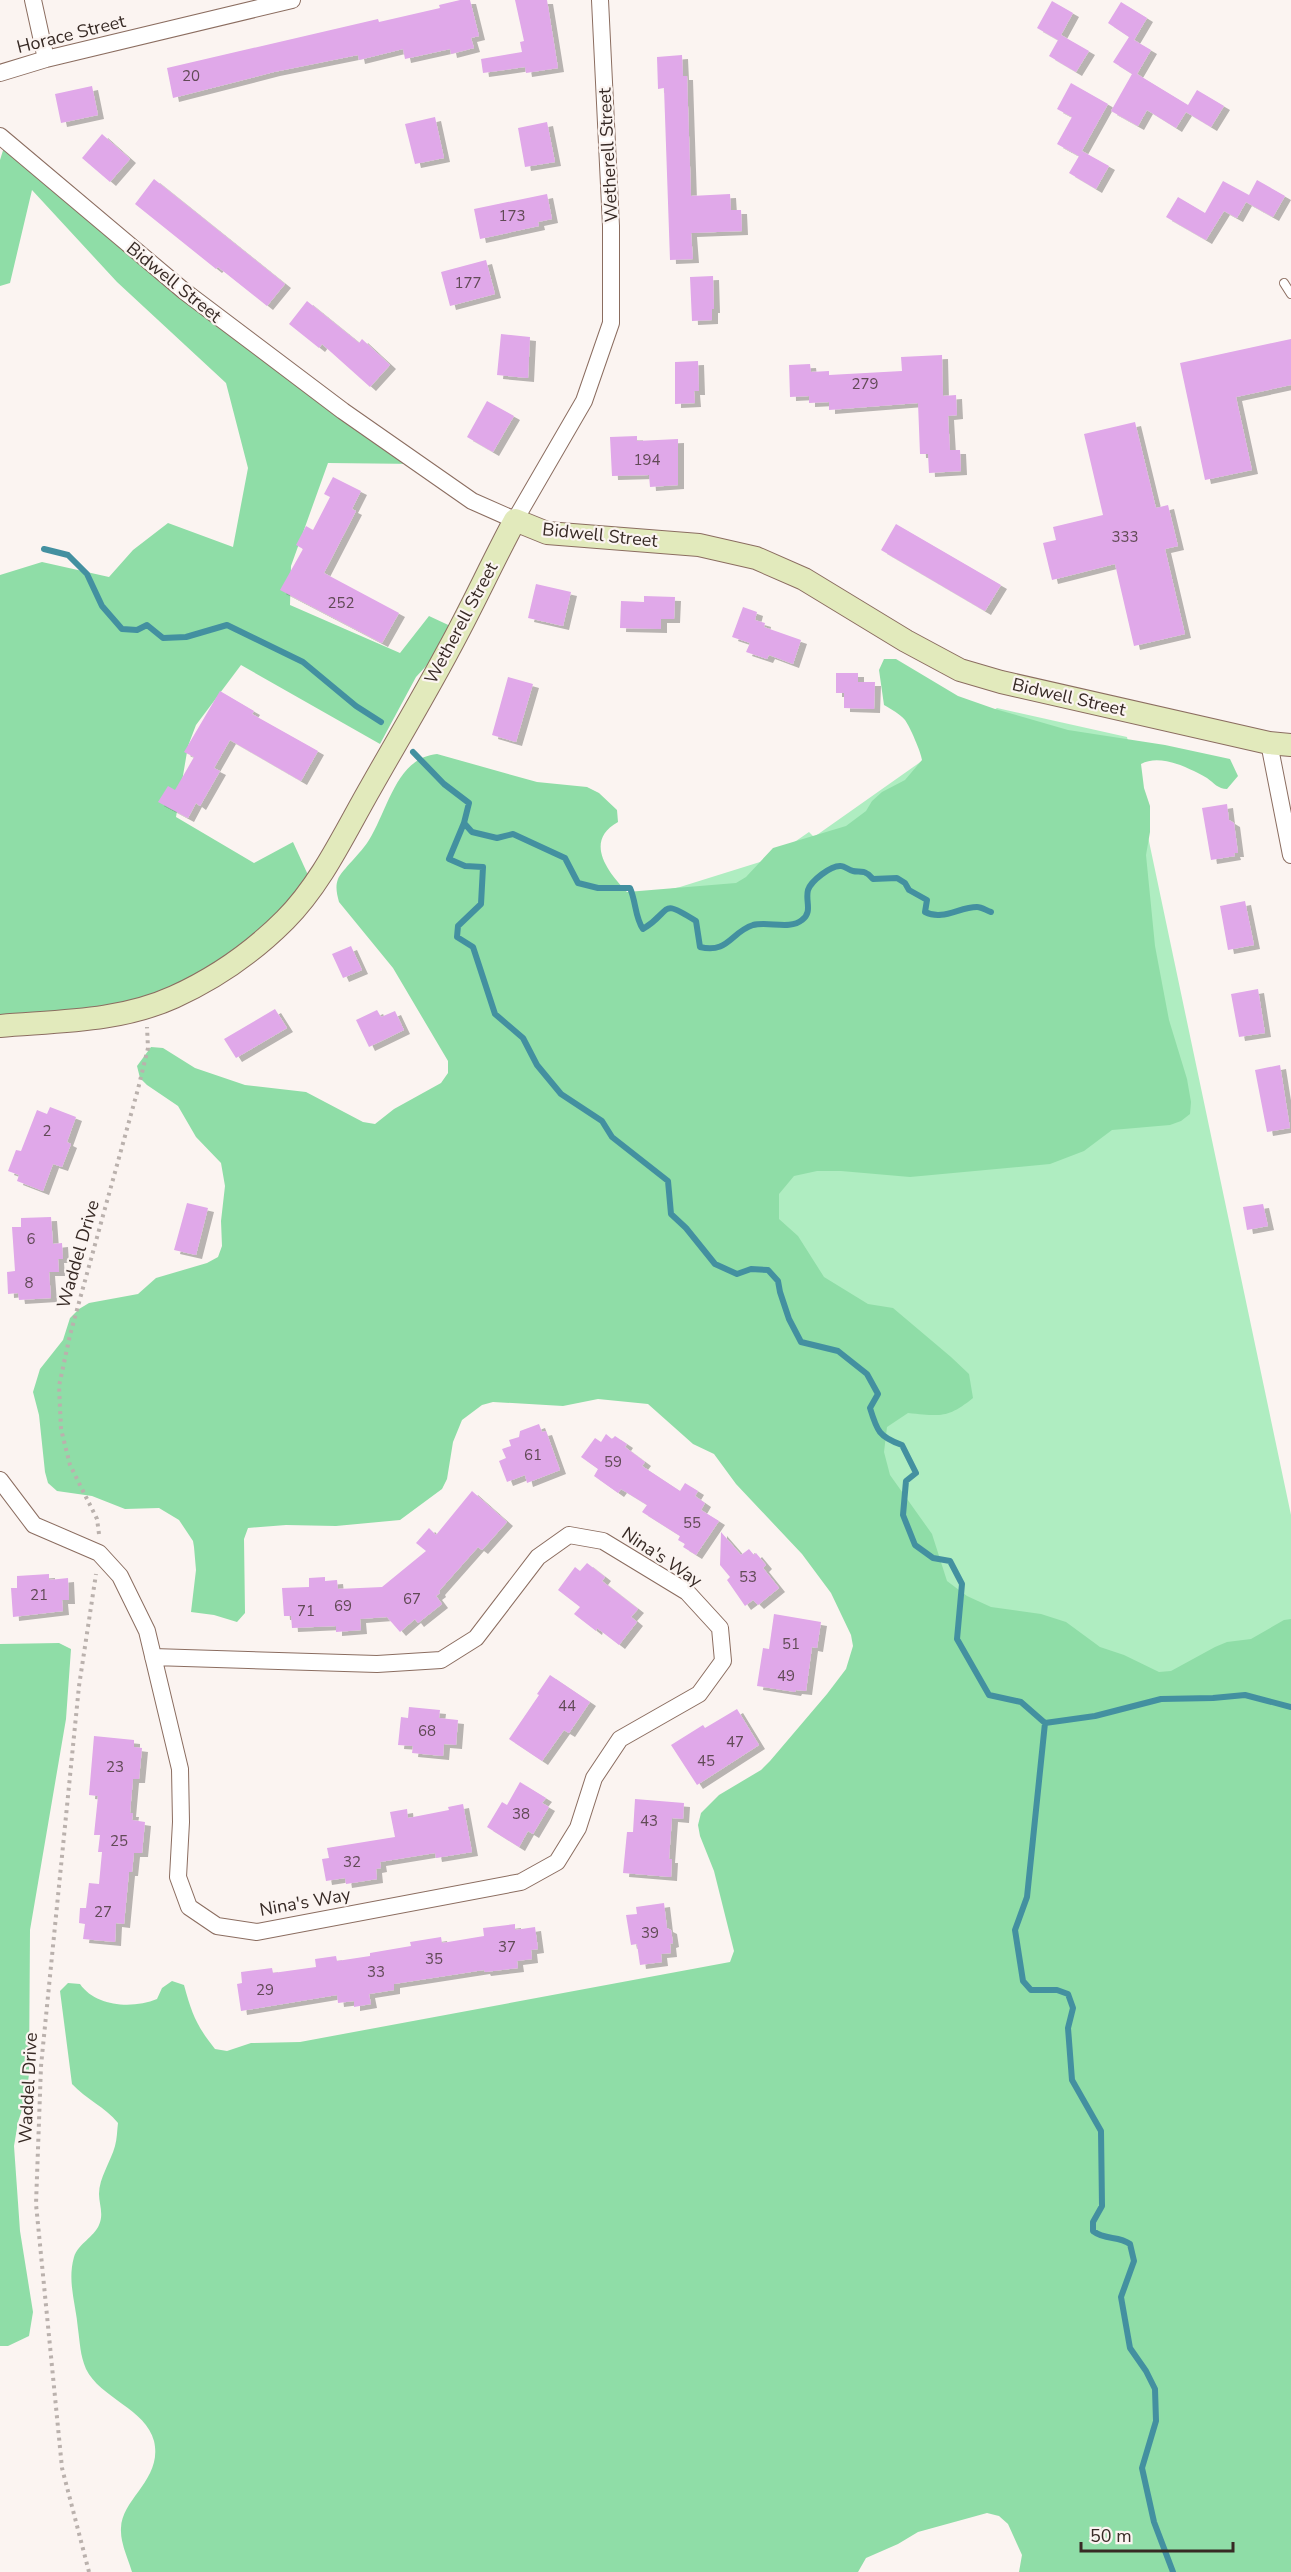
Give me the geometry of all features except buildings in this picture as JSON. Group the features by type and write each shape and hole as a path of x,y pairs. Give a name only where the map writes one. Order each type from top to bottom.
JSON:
{"street":[{"path":"33,0 46,59"},
{"name":"Horace Street","path":"0,73 46,59 292,0"},
{"name":"Wetherell Street","path":"0,1026 92,1018 142,1008 173,998 249,954 286,919 313,886 449,649 515,520 584,401 611,323 611,226 600,0"},
{"name":"Bidwell Street","path":"0,136 184,291 343,411 472,501 547,532 699,545 756,558 804,579 906,640 960,669 1001,682 1269,743 1291,745"},
{"path":"1269,743 1291,855"},
{"name":"Nina's Way","path":"0,1480 34,1525 99,1553 120,1576 147,1631 153,1657 180,1769 182,1821 178,1877 189,1907 217,1926 257,1932 521,1881 557,1862 578,1828 594,1778 620,1739 699,1694 723,1661 720,1628 687,1592 603,1541 569,1535 538,1557 476,1638 441,1660 377,1664 153,1657"}],"lane":[{"path":"1284,283 1291,294"}],"path":[{"name":"Waddel Drive","path":"90,1504 70,1466 61,1429 59,1386 72,1325 148,1048 148,1033 142,1008"},
{"name":"Waddel Drive","path":"88,2572 62,2468 36,2204 41,2066 79,1686 91,1604"}],"green space":[{"path":"6,141 420,464 328,463 291,566 290,605 400,653 429,616 459,630 416,677 380,744 241,665 196,725 188,746 176,817 254,863 293,842 313,886 216,975 112,1015 0,1014 0,575 42,562 109,577 133,550 168,523 233,547 248,468 226,383 117,282 32,190 10,283 0,286 0,160"},
{"path":"884,659 896,659 958,696 995,709 1068,730 1165,745 1230,759 1238,776 1227,789 1224,789 1200,774 1174,763 1157,760 1141,764 1144,788 1150,806 1150,832 1146,855 1155,946 1169,1020 1187,1079 1191,1102 1190,1114 1170,1125 1112,1130 1084,1151 1050,1164 910,1177 841,1171 817,1171 794,1176 779,1194 779,1219 798,1236 824,1277 868,1304 893,1308 969,1374 973,1398 949,1413 928,1415 908,1413 887,1427 884,1452 890,1475 932,1534 947,1581 967,1596 991,1607 1041,1614 1066,1622 1100,1647 1124,1655 1159,1672 1171,1671 1227,1642 1251,1639 1284,1620 1291,1619 1291,2572 1019,2572 1022,2555 1008,2524 999,2516 987,2513 918,2532 866,2558 858,2572 132,2572 123,2545 121,2528 128,2507 153,2466 154,2441 142,2420 101,2388 86,2369 80,2349 71,2275 76,2252 94,2233 100,2221 100,2188 115,2146 118,2123 72,2084 60,1991 68,1983 80,1984 95,1997 126,2005 157,1999 162,1988 172,1981 184,1985 192,2012 203,2033 215,2049 227,2051 251,2043 300,2042 730,1962 734,1951 714,1871 700,1836 698,1825 701,1813 719,1795 761,1770 770,1761 846,1669 853,1646 851,1635 831,1593 802,1554 736,1484 714,1454 693,1444 648,1404 598,1399 563,1406 493,1402 482,1405 462,1420 453,1442 447,1479 442,1489 400,1520 336,1526 286,1525 248,1528 244,1539 245,1613 237,1622 214,1615 191,1612 196,1570 194,1547 193,1541 179,1520 159,1508 125,1509 92,1496 57,1491 48,1483 45,1472 39,1415 33,1392 40,1369 63,1340 70,1318 79,1309 89,1303 138,1294 156,1278 207,1263 218,1257 222,1246 221,1221 225,1186 221,1163 196,1137 178,1106 140,1078 137,1066 151,1047 163,1048 195,1068 245,1085 306,1092 363,1122 375,1124 394,1109 441,1083 448,1073 448,1061 393,968 339,902 337,891 340,875 369,840 395,787 412,765 423,758 437,754 537,782 587,787 599,793 617,810 618,822 602,838 602,856 612,875 627,892 736,883 746,877 773,848 846,826 866,811 872,801 882,792 905,780 922,760 905,720 884,705 879,670"},
{"path":"997,708 1127,737 1291,1515 1291,1693 956,1759 502,925 680,887 770,859 809,832 814,837"},
{"path":"59,1643 71,1649 66,1719 30,1930 29,2074 26,2098 18,2122 14,2146 20,2231 33,2312 29,2336 8,2346 0,2346 0,1644"}],"waterway":[{"path":"44,549 68,555 87,574 102,606 122,629 137,630 147,625 163,638 186,637 227,625 303,662 356,706 381,722"},
{"path":"413,752 444,784 469,803 464,823 449,859 465,866 483,867 481,904 458,926 457,937 473,947 495,1014 523,1038 537,1065 561,1094 602,1121 612,1137 668,1181 671,1214 686,1228 715,1264 737,1274 751,1269 768,1270 778,1281 789,1319 801,1342 838,1351 867,1374 878,1394 870,1408 877,1428 888,1439 902,1445 916,1473 906,1481 903,1515 915,1545 933,1558 950,1561 962,1584 957,1639 989,1695 1021,1702 1045,1723 1095,1716 1161,1699 1245,1695 1291,1707"},
{"path":"464,823 472,832 497,838 513,834 565,858 578,883 598,888 630,888 638,920 643,929 666,909 670,908 684,914 696,921 700,947 717,948 753,925 797,923 807,913 807,894 810,886 822,874 837,866 865,872 873,879 897,878 905,883 909,890 927,900 925,912 938,915 977,907 991,912"},
{"path":"1045,1723 1027,1897 1015,1930 1023,1981 1031,1990 1057,1990 1068,1994 1073,2008 1068,2028 1072,2080 1101,2131 1102,2206 1093,2222 1093,2231 1130,2244 1134,2261 1121,2297 1130,2348 1155,2389 1156,2421 1142,2468 1154,2522 1173,2572"}]}
